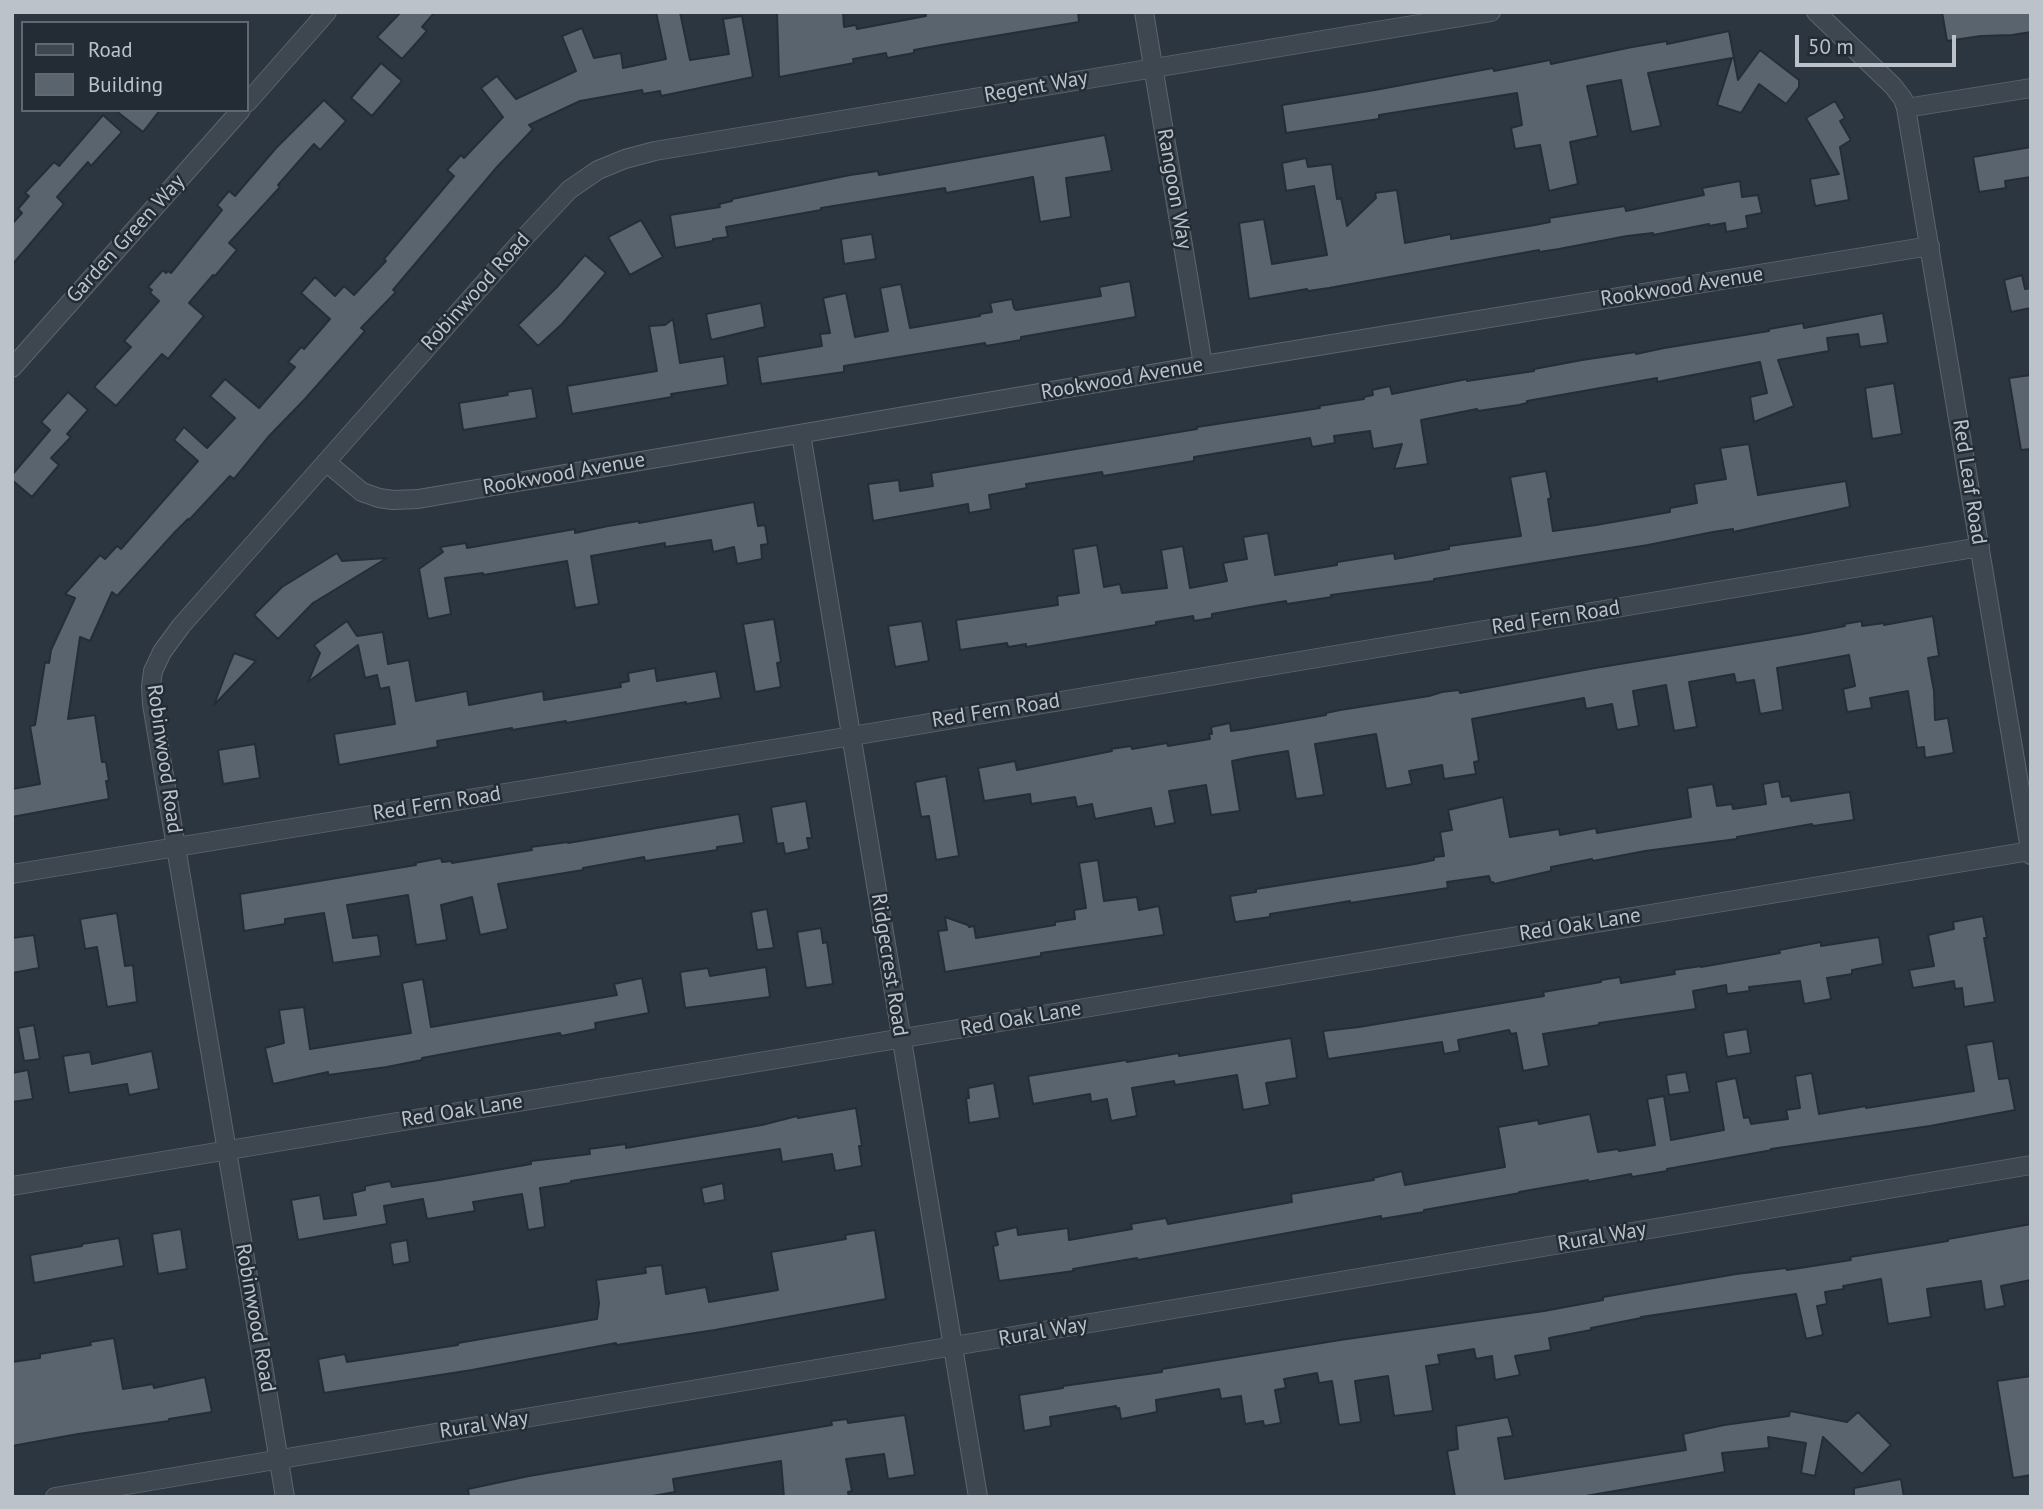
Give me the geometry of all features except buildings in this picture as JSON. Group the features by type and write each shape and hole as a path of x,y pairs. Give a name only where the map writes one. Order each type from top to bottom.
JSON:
{"street":[{"path":"248,102 327,12"},
{"name":"Rangoon Way","path":"1144,12 1203,365"},
{"name":"Regent Way","path":"586,177 625,159 655,152 1490,12"},
{"path":"1816,12 1893,86 1906,108 2031,88"},
{"name":"Red Leaf Road","path":"1906,108 2030,853"},
{"name":"Garden Green Way","path":"12,368 238,112"},
{"name":"Robinwood Road","path":"285,1497 152,704 153,671 162,652 181,626 525,237 569,190 586,177"},
{"name":"Rookwood Avenue","path":"326,462 362,492 393,500 418,499 1203,365 1930,246"},
{"name":"Ridgecrest Road","path":"801,434 978,1497"},
{"name":"Red Fern Road","path":"12,874 1980,547"},
{"name":"Red Oak Lane","path":"12,1186 2030,853"},
{"name":"Rural Way","path":"55,1497 2031,1165"}]}
